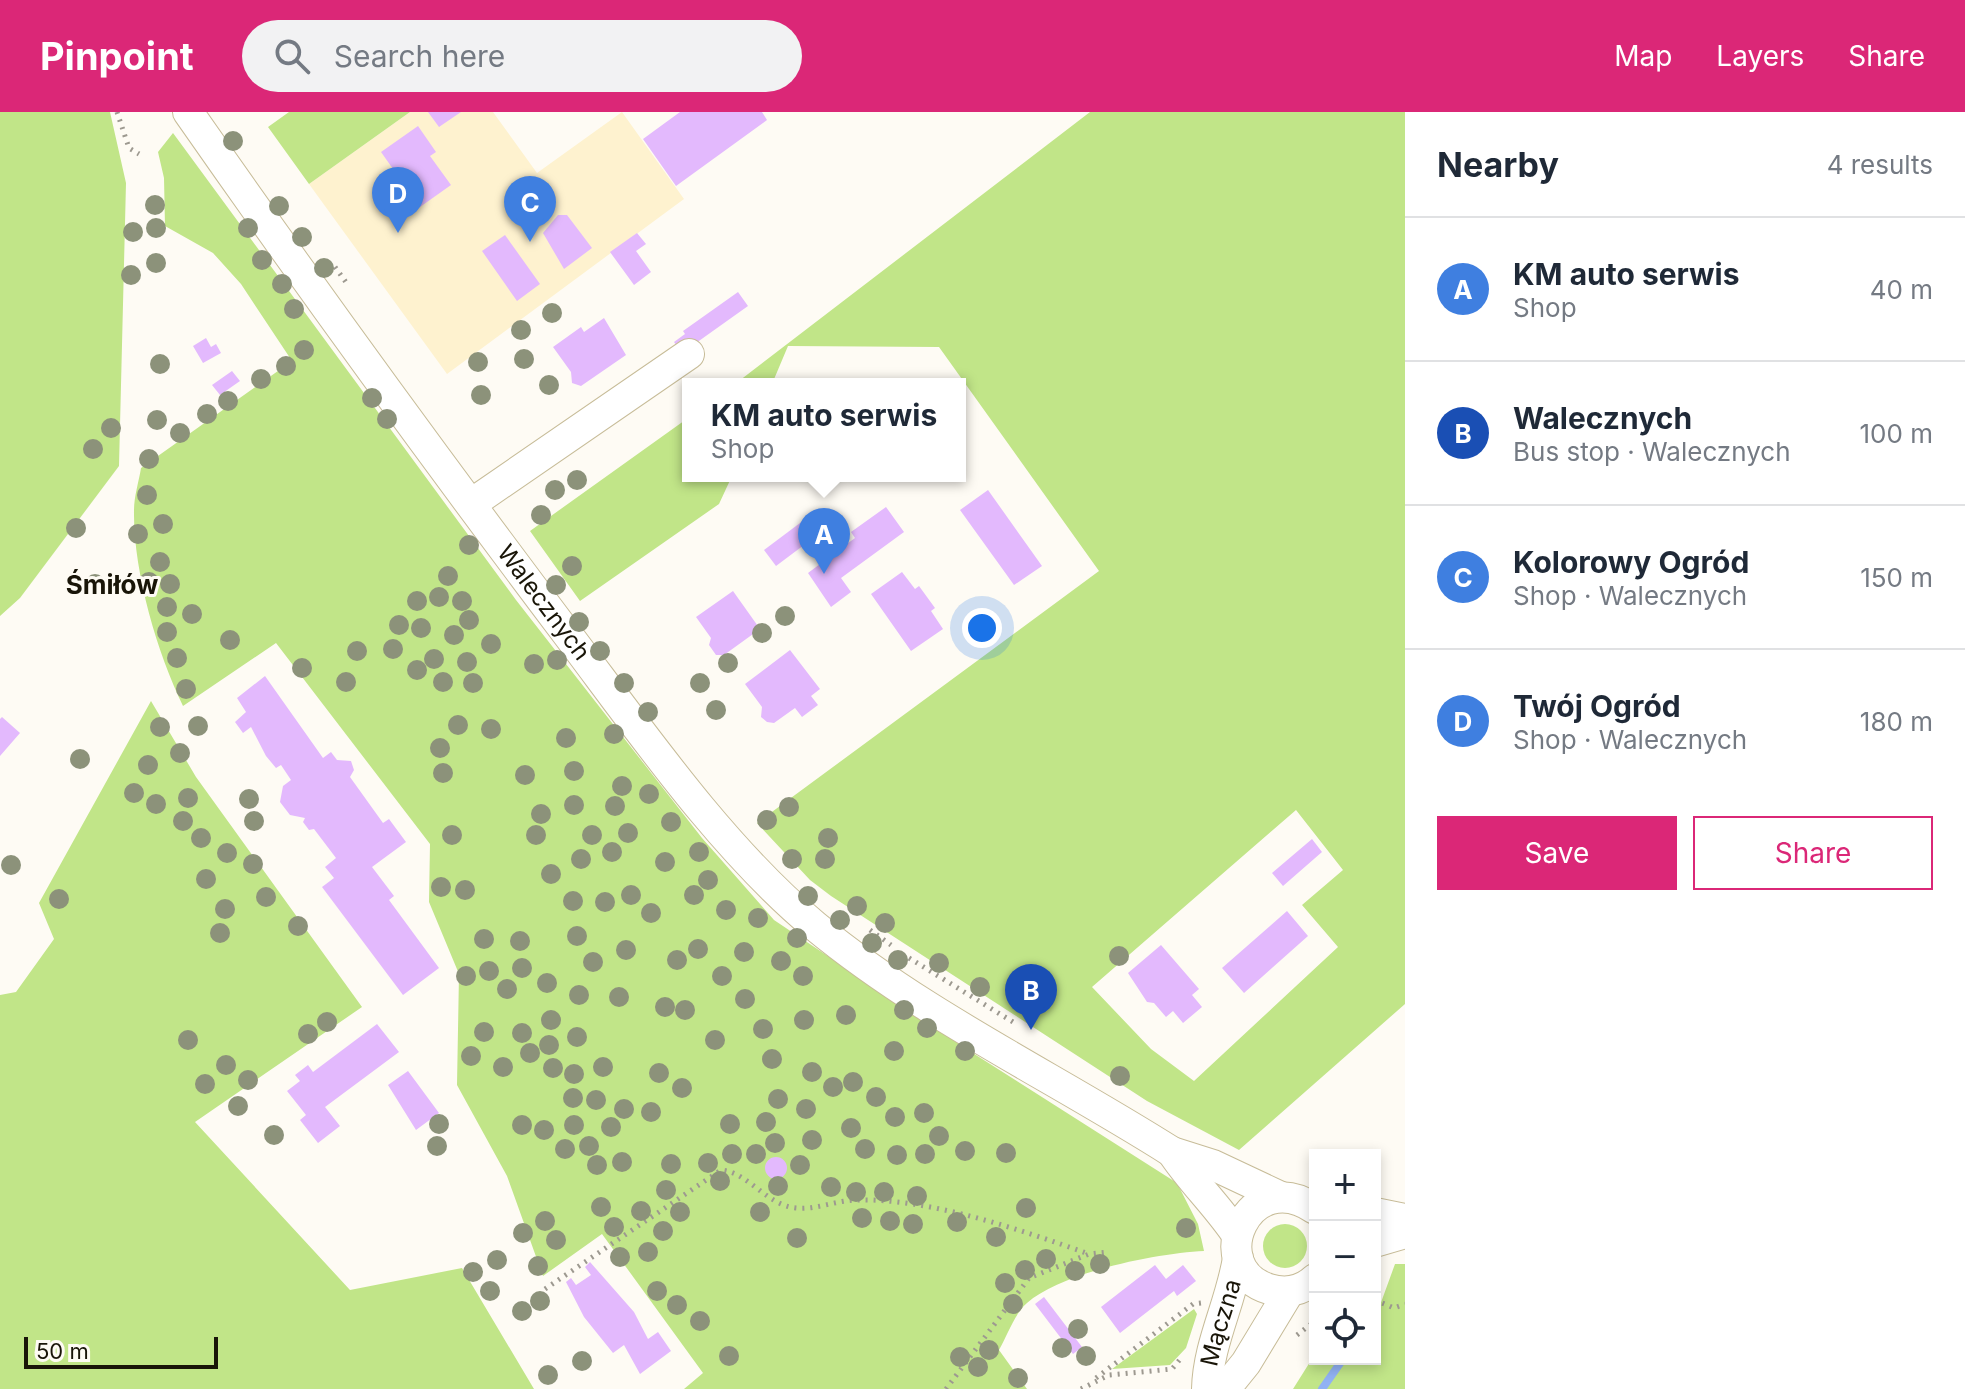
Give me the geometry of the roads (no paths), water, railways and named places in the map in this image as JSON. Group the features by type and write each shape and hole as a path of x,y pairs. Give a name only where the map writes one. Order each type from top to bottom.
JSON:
{"street":[{"name":"Walecznych","path":"194,114 471,504 645,736 786,900 816,927 900,986 1172,1152 1213,1165 1281,1197 1294,1198 1309,1206"},
{"path":"471,504 689,354"},
{"name":"Walecznych","path":"1172,1152 1212,1199 1252,1280 1276,1291 1302,1286"},
{"path":"1237,1247 1248,1213 1269,1200 1281,1197"},
{"path":"1381,1214 1405,1219"},
{"path":"1381,1240 1405,1233"},
{"name":"Mączna","path":"1207,1389 1207,1366 1234,1285 1237,1247"},
{"name":"Mączna","path":"1225,1389 1302,1286"}],"waterway":[{"path":"1322,1389 1339,1365"}],"place":[{"name":"Twój Ogród","path":"398,233"},
{"name":"Kolorowy Ogród","path":"530,242"},
{"name":"KM auto serwis","path":"824,574"},
{"name":"Walecznych","path":"1031,1030"}],"district":[{"name":"Śmiłów","path":"112,585"}]}
